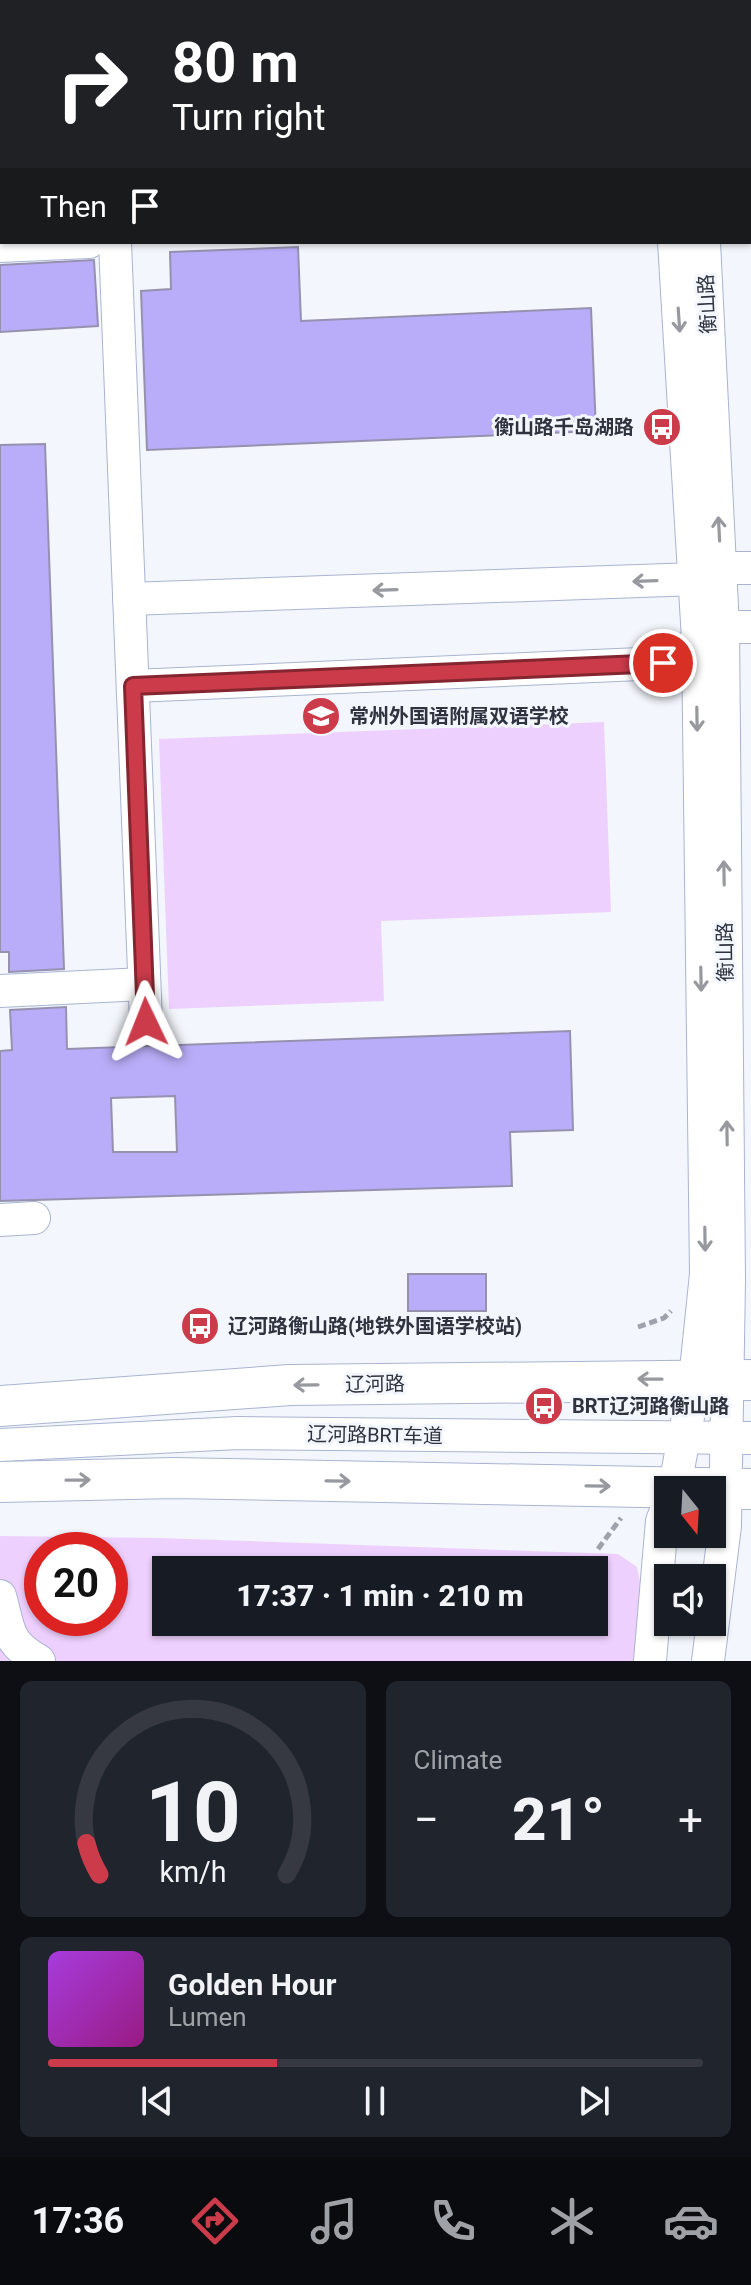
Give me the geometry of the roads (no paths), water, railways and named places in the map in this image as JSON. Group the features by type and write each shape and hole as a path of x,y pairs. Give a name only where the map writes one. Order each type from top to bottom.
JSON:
{"main road":[{"name":"辽河路","path":"0,1406 290,1385 724,1380"},
{"path":"0,1482 173,1478 654,1493"}],"street":[{"path":"0,246 44,244"},
{"path":"115,244 146,1022"},
{"name":"衡山路","path":"674,244 723,572"},
{"name":"衡山路","path":"704,244 723,572 724,1380 738,1430 738,1488 725,1526 708,1661"},
{"path":"129,599 723,572"},
{"path":"133,686 663,663 724,631"},
{"path":"0,991 144,984"},
{"path":"0,1220 34,1218"},
{"name":"衡山路","path":"676,1476 686,1429 724,1380"},
{"name":"辽河路BRT车道","path":"0,1426 275,1418 738,1430"},
{"name":"辽河路BRT车道","path":"0,1445 238,1433 686,1429"},
{"name":"衡山路","path":"650,1661 660,1548"},
{"path":"0,1596 7,1631 20,1654"}],"place":[{"name":"衡山路千岛湖路","path":"662,427"},
{"name":"常州外国语附属双语学校","path":"321,716"},
{"name":"辽河路衡山路(地铁外国语学校站)","path":"200,1326"},
{"name":"BRT辽河路衡山路","path":"544,1406"}]}
